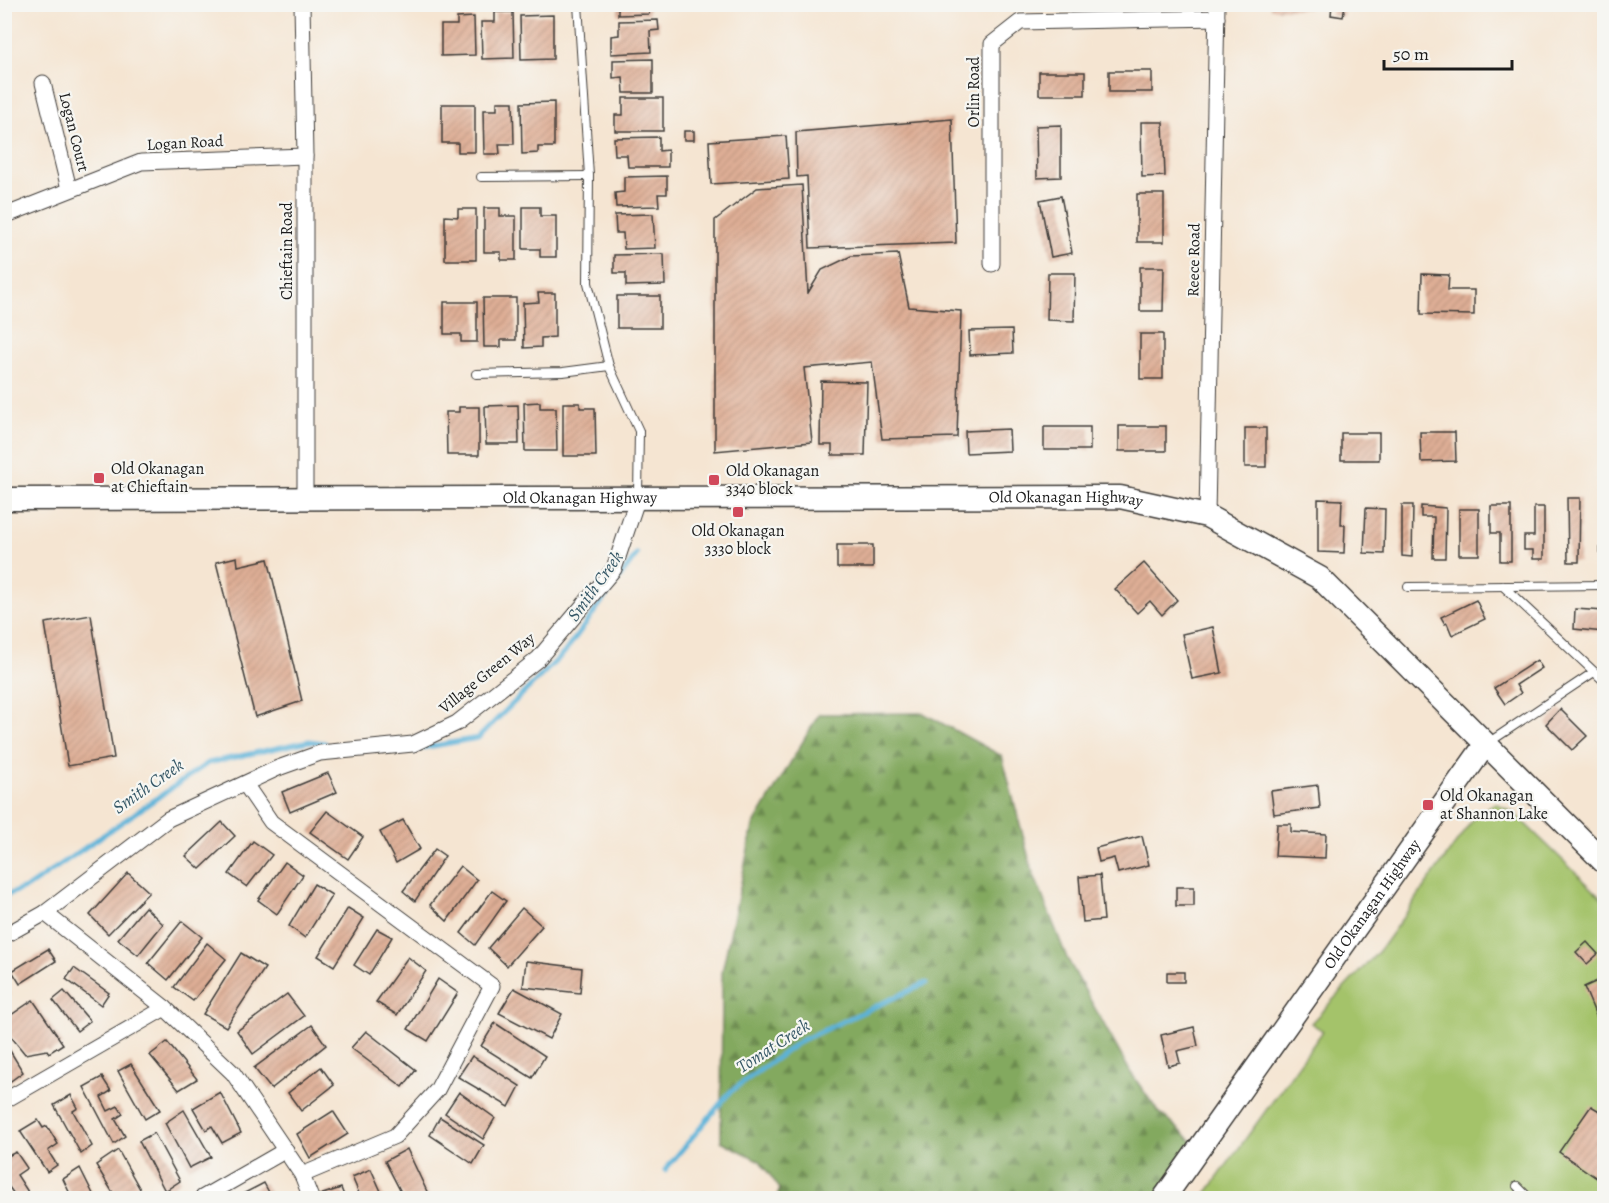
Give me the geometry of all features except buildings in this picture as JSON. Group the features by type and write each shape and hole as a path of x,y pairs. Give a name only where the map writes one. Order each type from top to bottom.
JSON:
{"main road":[{"name":"Old Okanagan Highway","path":"4,499 1120,497 1207,516 1320,578 1485,744 1164,1198"},
{"path":"1485,744 1605,862"}],"street":[{"name":"Chieftain Road","path":"302,4 304,498"},
{"name":"Orlin Road","path":"992,264 992,44 1020,22 1217,11"},
{"name":"Reece Road","path":"1207,516 1217,11"},
{"name":"Logan Court","path":"43,83 69,189"},
{"name":"Logan Road","path":"4,216 141,162 304,156"},
{"name":"Village Green Way","path":"4,936 45,913 168,819 278,768 320,753 412,744 457,723 538,658 614,569 638,497"},
{"path":"245,784 271,822 492,986 437,1090 395,1136 302,1175"},
{"path":"45,913 165,1008 233,1073 302,1175 311,1198"},
{"path":"4,1101 165,1008"},
{"path":"202,1198 286,1150"}],"lane":[{"path":"578,4 589,176 588,283 609,366 639,431 638,497"},
{"path":"481,177 589,176"},
{"path":"476,374 562,372 609,366"},
{"path":"1408,587 1605,585"},
{"path":"1503,586 1605,681"},
{"path":"1485,744 1594,672"},
{"path":"1517,1186 1529,1198"}],"green space":[{"path":"923,713 1002,756 1032,870 1067,958 1131,1073 1157,1110 1200,1148 1167,1198 776,1198 780,1189 760,1161 721,1141 722,972 753,826 819,714"},
{"path":"1496,803 1514,813 1604,900 1604,1198 1203,1198 1323,1031 1311,1023 1379,951 1478,812"}],"waterway":[{"name":"Smith Creek","path":"416,749 478,738 564,653 637,554"},
{"name":"Smith Creek","path":"4,896 28,887 208,763 309,741 325,743"},
{"name":"Tomat Creek","path":"665,1170 730,1092 800,1041 926,983"}],"place":[{"name":"Old Okanagan at Chieftain","path":"99,478"},
{"name":"Old Okanagan 3340 block","path":"714,480"},
{"name":"Old Okanagan 3330 block","path":"738,512"},
{"name":"Old Okanagan at Shannon Lake","path":"1428,805"}]}
